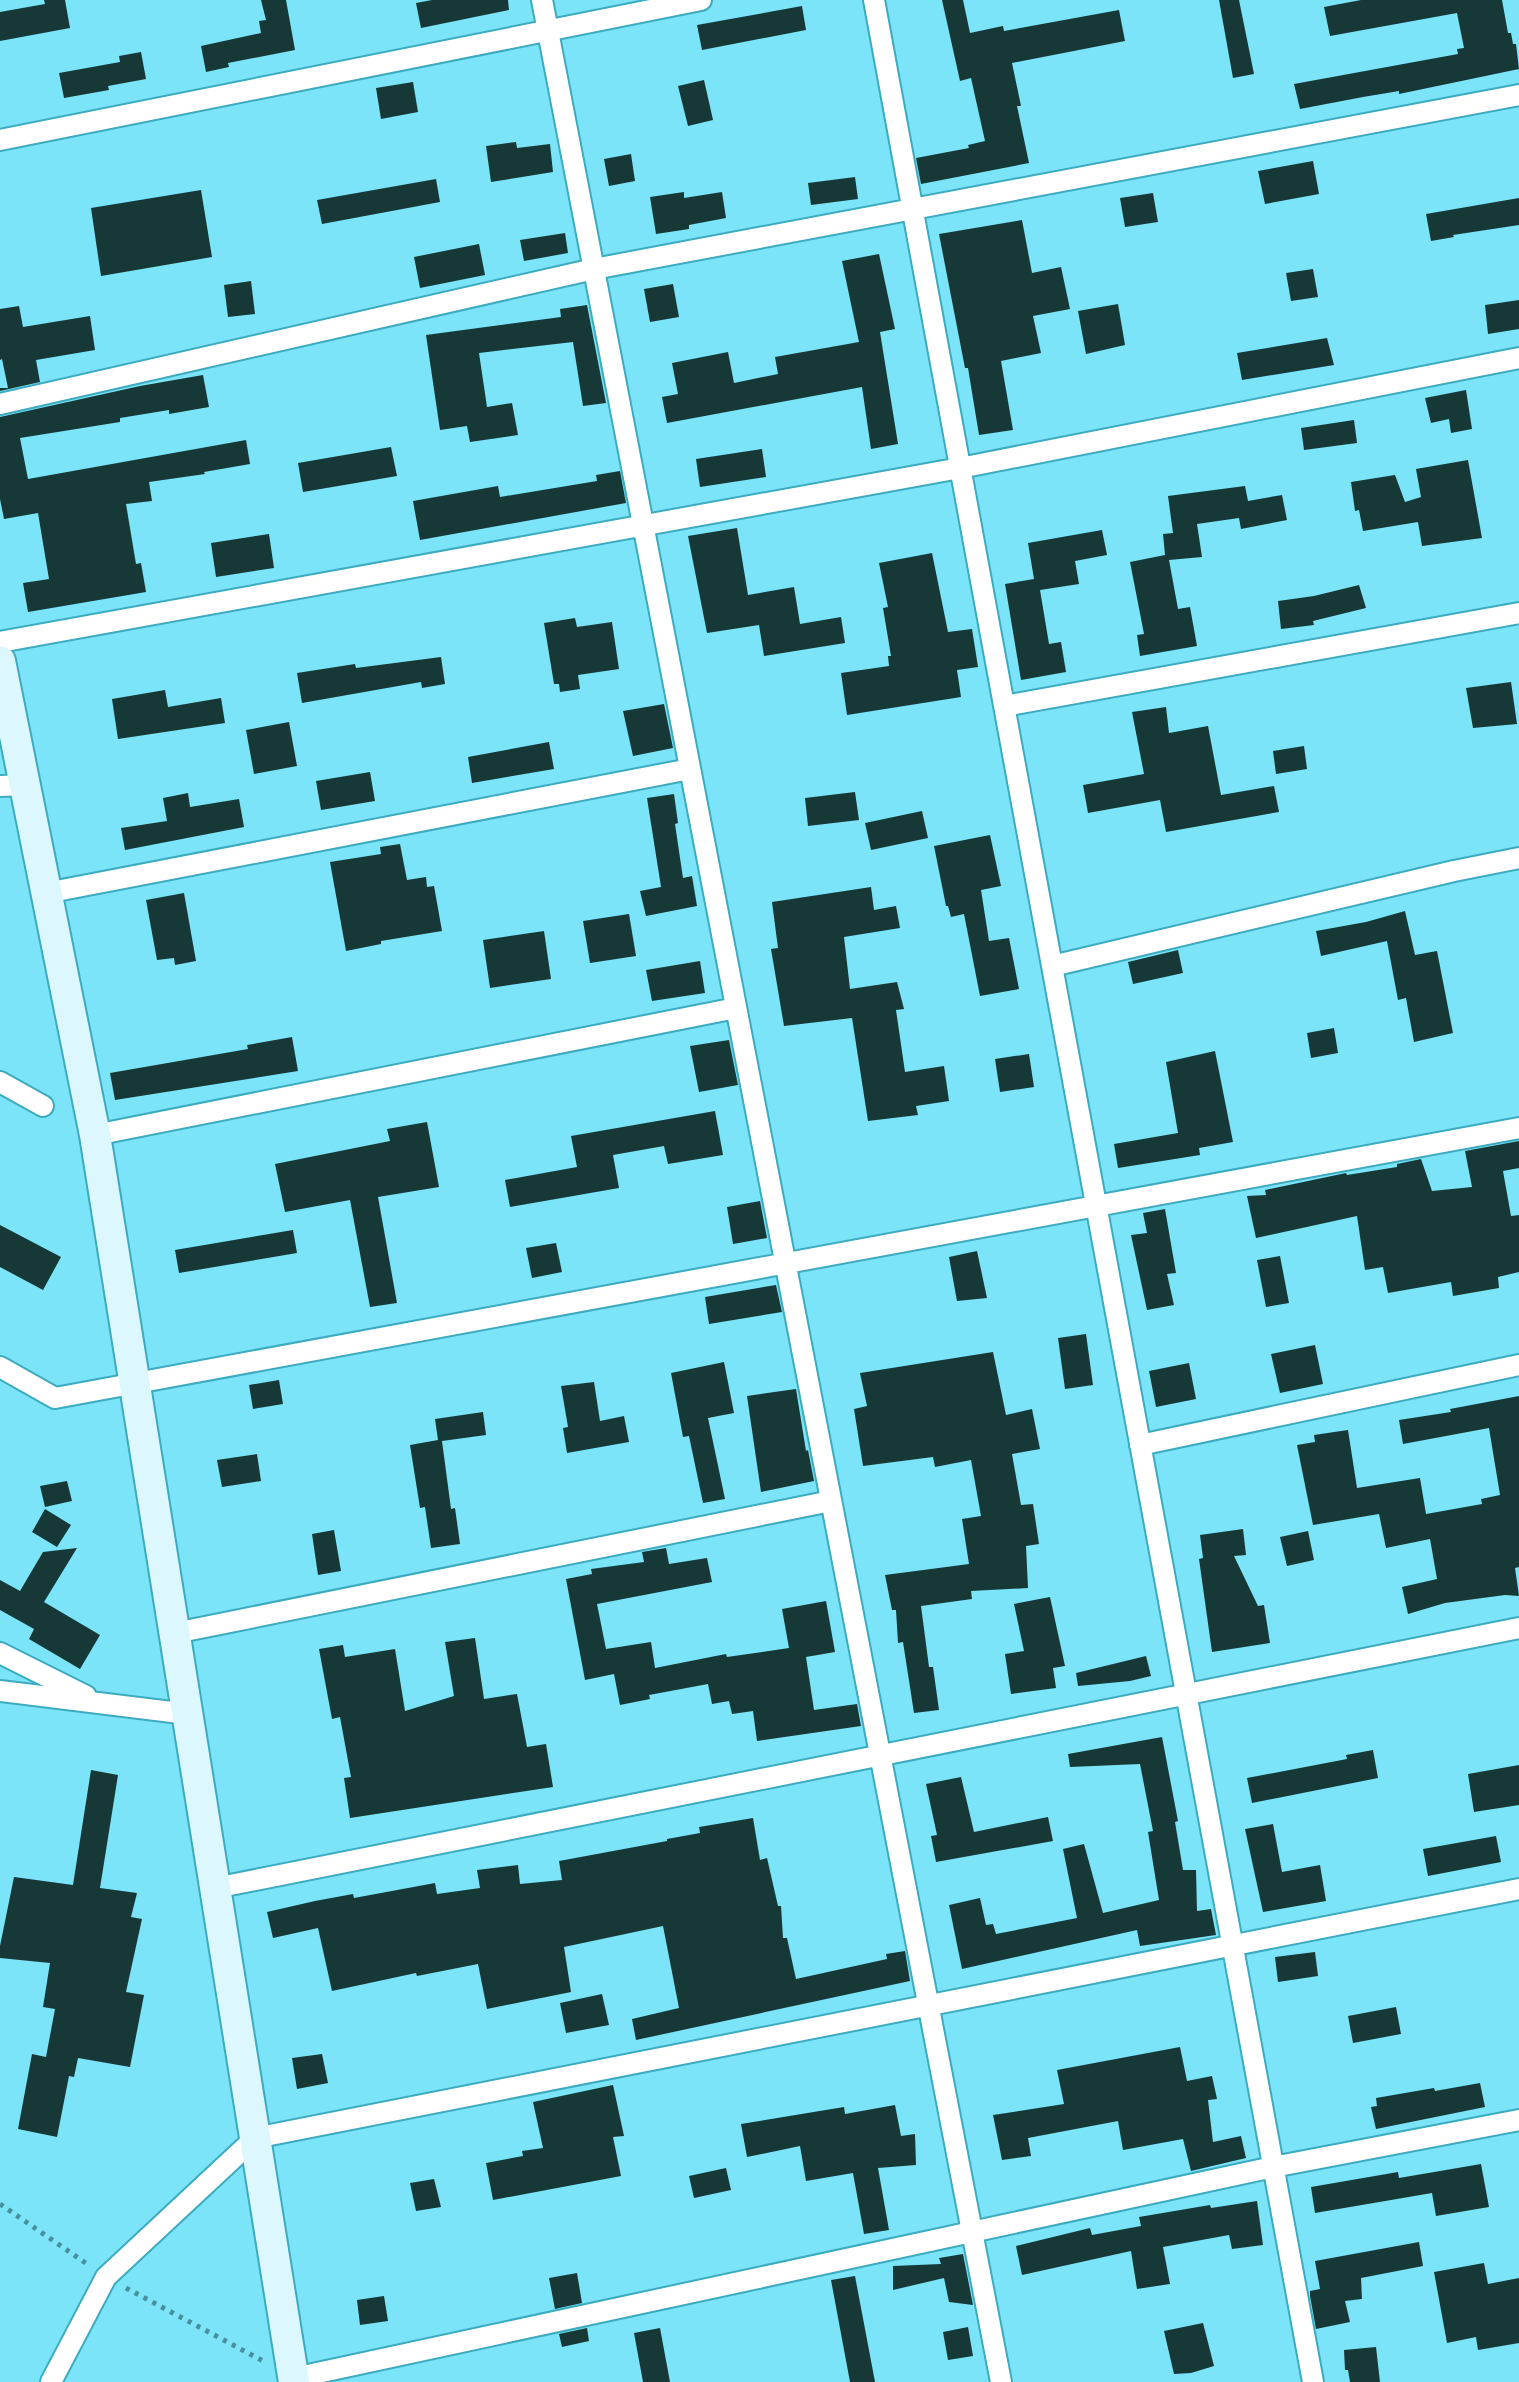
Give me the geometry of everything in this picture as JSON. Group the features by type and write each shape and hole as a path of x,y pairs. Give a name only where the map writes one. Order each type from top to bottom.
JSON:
{"street":[{"path":"542,0 1001,2382"},
{"path":"0,140 701,0"},
{"path":"874,0 1313,2382"},
{"path":"0,404 594,269 1519,95"},
{"path":"0,642 960,468 1519,358"},
{"path":"1004,706 1519,613"},
{"path":"0,661 13,785 46,893 95,1135 294,2380 1273,2167 1519,2120"},
{"path":"46,893 690,769"},
{"path":"1052,966 1519,858"},
{"path":"95,1135 736,1008"},
{"path":"0,1082 43,1106"},
{"path":"0,1367 55,1398 1519,1128"},
{"path":"1140,1445 1519,1365"},
{"path":"175,1633 831,1501"},
{"path":"215,1888 1519,1628"},
{"path":"0,1653 101,1704"},
{"path":"0,1691 188,1714"},
{"path":"51,2382 106,2277 255,2138 1519,1889"}],"path":[{"path":"0,2204 106,2277 294,2380"}],"building":[{"path":"44,0 65,0 70,28 0,41 0,12 45,4"},
{"path":"261,0 286,0 295,50 228,63 229,67 206,72 201,46 261,33 259,21 266,20"},
{"path":"432,0 508,0 509,10 421,28 416,3"},
{"path":"942,0 963,0 970,33 1003,26 1004,31 1119,10 1125,41 1012,63 1029,163 921,184 916,158 969,148 968,145 985,141 971,78 960,81"},
{"path":"1219,0 1239,0 1254,74 1233,78"},
{"path":"1361,0 1502,0 1508,33 1511,33 1513,44 1516,44 1519,69 1399,94 1399,91 1300,109 1294,84 1458,54 1457,49 1464,48 1457,13 1330,36 1324,7"},
{"path":"802,6 806,30 702,50 697,25"},
{"path":"141,52 146,79 64,98 59,73 120,62 119,56"},
{"path":"704,80 713,120 688,126 678,86"},
{"path":"413,82 418,112 381,119 376,88"},
{"path":"516,142 517,148 550,144 553,172 491,182 486,146"},
{"path":"631,154 635,181 609,186 604,159"},
{"path":"1313,161 1319,194 1265,204 1258,171"},
{"path":"855,177 858,199 811,205 808,183"},
{"path":"436,179 440,202 322,224 317,200"},
{"path":"201,190 212,257 101,276 91,208"},
{"path":"684,192 684,198 722,192 726,218 689,225 689,229 656,234 650,197"},
{"path":"1153,193 1158,222 1125,227 1120,198"},
{"path":"1519,198 1519,225 1431,241 1426,214"},
{"path":"1022,220 1032,273 1061,267 1070,309 1033,316 1041,353 1001,361 1013,430 979,435 939,234"},
{"path":"565,233 568,253 524,261 520,240"},
{"path":"479,244 485,275 420,288 414,257"},
{"path":"879,254 895,329 880,332 898,444 871,449 862,387 667,423 662,397 678,394 672,363 728,352 734,383 778,374 775,357 859,342 842,261"},
{"path":"1313,269 1318,297 1291,301 1286,273"},
{"path":"251,281 255,314 228,317 224,285"},
{"path":"673,284 679,317 650,322 644,289"},
{"path":"1519,300 1519,329 1488,334 1485,305"},
{"path":"1118,304 1125,345 1086,354 1078,311"},
{"path":"587,305 606,403 583,406 573,342 479,353 487,407 512,403 518,435 470,442 467,426 440,430 426,335 561,317 560,309"},
{"path":"19,306 23,327 90,316 95,350 36,360 40,382 0,391 0,388 8,388 0,360 0,309"},
{"path":"1327,338 1334,365 1242,380 1237,353"},
{"path":"203,375 209,407 120,418 120,422 20,438 28,479 246,440 250,464 149,482 152,501 126,504 136,564 141,563 146,592 28,612 23,583 49,579 38,513 4,519 0,499 0,417"},
{"path":"1466,390 1472,429 1451,433 1449,419 1431,423 1425,398"},
{"path":"1354,420 1357,443 1304,450 1301,428"},
{"path":"391,447 397,476 303,492 298,463"},
{"path":"762,449 766,477 700,487 696,459"},
{"path":"1468,460 1482,538 1422,546 1418,522 1363,531 1359,510 1355,511 1351,482 1395,475 1405,502 1421,497 1416,469"},
{"path":"620,471 626,503 420,540 413,501 498,486 500,497 597,481 596,475"},
{"path":"1245,486 1248,501 1282,495 1287,520 1241,529 1239,518 1197,524 1202,557 1169,560 1178,609 1190,607 1197,646 1140,656 1137,635 1144,634 1130,562 1165,555 1163,534 1173,533 1168,496"},
{"path":"737,528 748,595 794,587 800,624 841,617 845,643 764,656 759,625 707,633 688,536"},
{"path":"1102,530 1107,555 1075,561 1079,584 1040,590 1049,644 1061,642 1066,672 1021,680 1005,584 1034,579 1028,543"},
{"path":"269,534 274,568 216,577 211,543"},
{"path":"932,553 948,632 972,629 978,667 957,670 961,697 847,715 841,673 889,666 888,656 891,656 883,608 888,607 879,563"},
{"path":"1359,585 1366,608 1313,621 1314,625 1281,629 1278,601"},
{"path":"575,618 577,627 612,622 619,669 578,675 580,689 560,692 559,684 554,684 544,623"},
{"path":"441,657 445,684 422,688 421,682 302,703 297,673 355,664 356,668"},
{"path":"1511,682 1517,724 1473,728 1466,688"},
{"path":"165,690 168,707 221,698 225,723 118,739 112,699"},
{"path":"664,704 673,748 633,756 623,711"},
{"path":"1166,707 1169,733 1208,726 1221,795 1274,786 1279,812 1166,832 1160,800 1088,813 1083,785 1144,774 1132,712"},
{"path":"289,722 297,766 254,774 246,730"},
{"path":"549,742 554,769 472,783 468,757"},
{"path":"1304,746 1307,769 1276,774 1273,751"},
{"path":"370,772 375,801 321,810 316,781"},
{"path":"855,792 859,820 808,826 805,798"},
{"path":"188,793 190,807 239,799 244,827 125,850 121,828 167,821 163,798"},
{"path":"674,794 683,878 692,876 697,906 646,916 640,891 661,887 647,798"},
{"path":"922,811 928,838 871,850 865,823"},
{"path":"990,835 1001,886 981,890 989,941 1009,938 1019,989 980,996 964,914 951,917 946,906 934,846"},
{"path":"400,844 407,880 426,877 427,887 434,886 442,931 381,941 381,944 346,951 330,862 381,854 380,847"},
{"path":"871,887 874,910 896,906 900,928 844,937 850,989 897,982 904,1009 896,1010 905,1072 944,1066 949,1101 916,1106 918,1115 868,1121 852,1018 784,1026 771,949 778,948 772,902"},
{"path":"184,893 196,961 175,965 174,958 157,960 146,900"},
{"path":"1405,911 1415,955 1437,951 1453,1033 1414,1042 1406,998 1398,1000 1387,941 1321,956 1316,931"},
{"path":"629,914 636,956 590,963 583,921"},
{"path":"544,931 551,979 490,988 483,940"},
{"path":"1178,950 1183,973 1133,984 1128,962"},
{"path":"700,961 705,993 652,1001 646,970"},
{"path":"1334,1028 1338,1053 1311,1058 1307,1033"},
{"path":"292,1037 298,1071 115,1100 110,1073 248,1049 247,1045"},
{"path":"729,1040 738,1085 699,1092 690,1046"},
{"path":"1215,1051 1233,1142 1199,1148 1200,1155 1118,1168 1114,1144 1178,1133 1166,1062"},
{"path":"1029,1054 1034,1087 1000,1092 995,1059"},
{"path":"715,1111 723,1155 668,1164 664,1146 613,1155 619,1188 510,1207 505,1180 577,1167 571,1136"},
{"path":"427,1122 439,1187 378,1197 397,1303 370,1307 350,1200 285,1212 275,1164 390,1141 387,1129"},
{"path":"1519,1141 1519,1168 1503,1171 1511,1216 1519,1215 1519,1272 1498,1277 1499,1288 1453,1296 1451,1282 1388,1293 1383,1267 1365,1270 1357,1216 1256,1238 1247,1196 1266,1195 1265,1190 1346,1173 1397,1167 1397,1164 1421,1159 1432,1191 1472,1187 1465,1151"},
{"path":"760,1201 767,1238 733,1244 727,1207"},
{"path":"1165,1209 1176,1273 1167,1274 1174,1305 1147,1310 1131,1235 1147,1233 1143,1213"},
{"path":"0,1225 61,1257 43,1290 0,1267"},
{"path":"293,1230 297,1253 179,1273 175,1250"},
{"path":"556,1243 562,1272 532,1278 526,1248"},
{"path":"977,1251 987,1298 957,1301 949,1257"},
{"path":"1280,1256 1289,1303 1266,1307 1257,1260"},
{"path":"776,1285 782,1312 709,1324 705,1297"},
{"path":"1086,1334 1093,1385 1065,1389 1058,1338"},
{"path":"1315,1345 1323,1384 1280,1393 1271,1354"},
{"path":"993,1352 1006,1415 1032,1409 1040,1449 1012,1454 1021,1505 1033,1504 1039,1544 1026,1546 1028,1588 971,1591 972,1599 921,1606 929,1667 933,1667 939,1710 914,1713 903,1642 898,1643 896,1610 892,1610 885,1575 969,1564 962,1519 981,1516 971,1460 935,1467 933,1457 863,1466 854,1409 867,1406 860,1373"},
{"path":"724,1362 734,1413 708,1418 725,1499 703,1503 689,1436 683,1437 671,1373"},
{"path":"1189,1363 1196,1399 1156,1407 1149,1371"},
{"path":"279,1380 283,1404 253,1409 249,1385"},
{"path":"594,1382 600,1421 624,1416 629,1442 567,1453 563,1428 568,1427 561,1386"},
{"path":"796,1389 814,1481 761,1492 747,1396"},
{"path":"1519,1396 1519,1567 1515,1568 1519,1596 1445,1603 1408,1614 1402,1587 1437,1579 1430,1539 1386,1548 1379,1514 1313,1525 1297,1445 1315,1442 1314,1435 1348,1430 1357,1488 1420,1478 1426,1514 1482,1504 1481,1499 1500,1495 1489,1428 1403,1444 1399,1420"},
{"path":"483,1412 486,1435 442,1441 451,1509 455,1508 460,1544 431,1548 425,1507 420,1508 410,1445 438,1440 435,1419"},
{"path":"257,1454 261,1481 222,1487 217,1460"},
{"path":"67,1481 72,1501 45,1507 40,1486"},
{"path":"45,1509 71,1525 57,1547 32,1532"},
{"path":"1243,1529 1246,1555 1234,1556 1258,1606 1264,1605 1270,1643 1212,1652 1199,1559 1203,1558 1200,1535"},
{"path":"334,1530 341,1571 318,1575 312,1534"},
{"path":"1308,1531 1314,1560 1287,1566 1280,1537"},
{"path":"77,1548 44,1602 100,1635 80,1669 29,1639 34,1629 0,1610 0,1580 20,1591 43,1552"},
{"path":"666,1548 669,1564 707,1558 712,1582 597,1604 606,1649 651,1642 655,1668 726,1654 727,1657 789,1648 782,1609 826,1601 835,1652 806,1657 814,1710 857,1704 861,1726 757,1741 753,1711 732,1714 729,1701 712,1704 708,1684 649,1695 650,1699 620,1705 614,1674 585,1680 566,1579 592,1574 591,1569 644,1562 642,1552"},
{"path":"1050,1597 1065,1666 1053,1668 1056,1688 1011,1694 1005,1654 1024,1651 1014,1604"},
{"path":"475,1638 484,1699 517,1694 527,1747 546,1744 553,1787 350,1818 344,1778 351,1777 340,1717 332,1719 319,1649 343,1645 345,1657 395,1649 405,1711 454,1696 445,1642"},
{"path":"1146,1656 1151,1676 1078,1686 1076,1673"},
{"path":"1162,1737 1178,1821 1175,1822 1183,1870 1196,1870 1197,1911 1211,1909 1216,1935 1140,1946 1137,1930 962,1969 949,1905 980,1898 986,1925 993,1924 996,1934 1077,1918 1063,1849 1084,1844 1103,1913 1159,1900 1148,1832 1153,1831 1140,1764 1070,1767 1068,1754"},
{"path":"1373,1750 1378,1778 1252,1803 1247,1778 1347,1759 1346,1755"},
{"path":"1519,1765 1519,1805 1474,1812 1468,1774"},
{"path":"91,1770 118,1775 100,1888 137,1893 131,1917 142,1919 126,1992 144,1995 130,2067 78,2058 74,2077 69,2076 57,2137 18,2129 32,2054 46,2057 55,2009 43,2007 50,1963 0,1958 0,1946 14,1877 73,1885"},
{"path":"961,1777 974,1832 1048,1817 1053,1841 936,1862 931,1836 937,1835 926,1784"},
{"path":"753,1818 760,1860 767,1858 778,1906 781,1906 783,1938 787,1938 796,1979 887,1959 886,1954 905,1951 910,1981 636,2040 632,2019 679,2008 663,1926 564,1947 571,1992 487,2009 478,1964 417,1976 416,1973 332,1991 318,1928 273,1938 267,1912 353,1894 354,1898 435,1883 437,1894 480,1888 477,1870 518,1865 520,1884 562,1880 559,1861 667,1841 700,1833 699,1827"},
{"path":"1273,1824 1282,1872 1320,1865 1326,1901 1263,1912 1245,1829"},
{"path":"1496,1836 1501,1862 1428,1876 1423,1849"},
{"path":"1315,1952 1318,1976 1278,1982 1275,1957"},
{"path":"602,1994 609,2025 566,2033 560,2003"},
{"path":"1396,2007 1401,2034 1353,2043 1348,2016"},
{"path":"1180,2047 1187,2081 1212,2076 1217,2099 1208,2100 1213,2142 1241,2136 1246,2158 1191,2171 1183,2139 1123,2150 1118,2121 1028,2138 1031,2156 1002,2160 993,2115 1064,2104 1057,2070"},
{"path":"322,2054 328,2083 297,2089 292,2058"},
{"path":"1480,2083 1485,2107 1376,2129 1371,2107 1377,2106 1376,2098"},
{"path":"613,2085 624,2136 613,2137 621,2176 493,2200 486,2163 523,2156 522,2151 543,2148 533,2102"},
{"path":"895,2105 901,2136 915,2134 916,2165 878,2168 889,2230 864,2234 853,2173 806,2181 800,2146 747,2157 741,2124 844,2107 845,2114"},
{"path":"1481,2164 1489,2207 1436,2216 1432,2193 1315,2213 1311,2187 1398,2172 1399,2178"},
{"path":"726,2168 731,2190 694,2198 689,2176"},
{"path":"434,2179 441,2207 416,2211 410,2183"},
{"path":"1257,2201 1263,2245 1232,2249 1229,2235 1163,2247 1170,2284 1137,2289 1131,2251 1022,2275 1016,2246 1090,2228 1092,2235 1141,2226 1139,2217"},
{"path":"1419,2242 1423,2266 1361,2278 1362,2299 1345,2301 1350,2322 1316,2329 1310,2296 1310,2291 1320,2289 1315,2261"},
{"path":"963,2254 973,2305 949,2302 944,2278 893,2290 893,2266 941,2264 939,2258"},
{"path":"1484,2263 1488,2284 1519,2278 1519,2343 1478,2350 1476,2337 1447,2343 1434,2272"},
{"path":"577,2273 582,2303 555,2309 549,2278"},
{"path":"855,2276 875,2382 850,2382 831,2280"},
{"path":"384,2296 388,2321 360,2325 357,2300"},
{"path":"1203,2323 1214,2366 1174,2374 1164,2331"},
{"path":"968,2327 973,2356 948,2360 943,2332"},
{"path":"587,2328 589,2341 562,2347 559,2334"},
{"path":"660,2328 670,2382 643,2382 634,2333"},
{"path":"1376,2347 1380,2382 1350,2382 1348,2370 1345,2370 1344,2350"}]}
